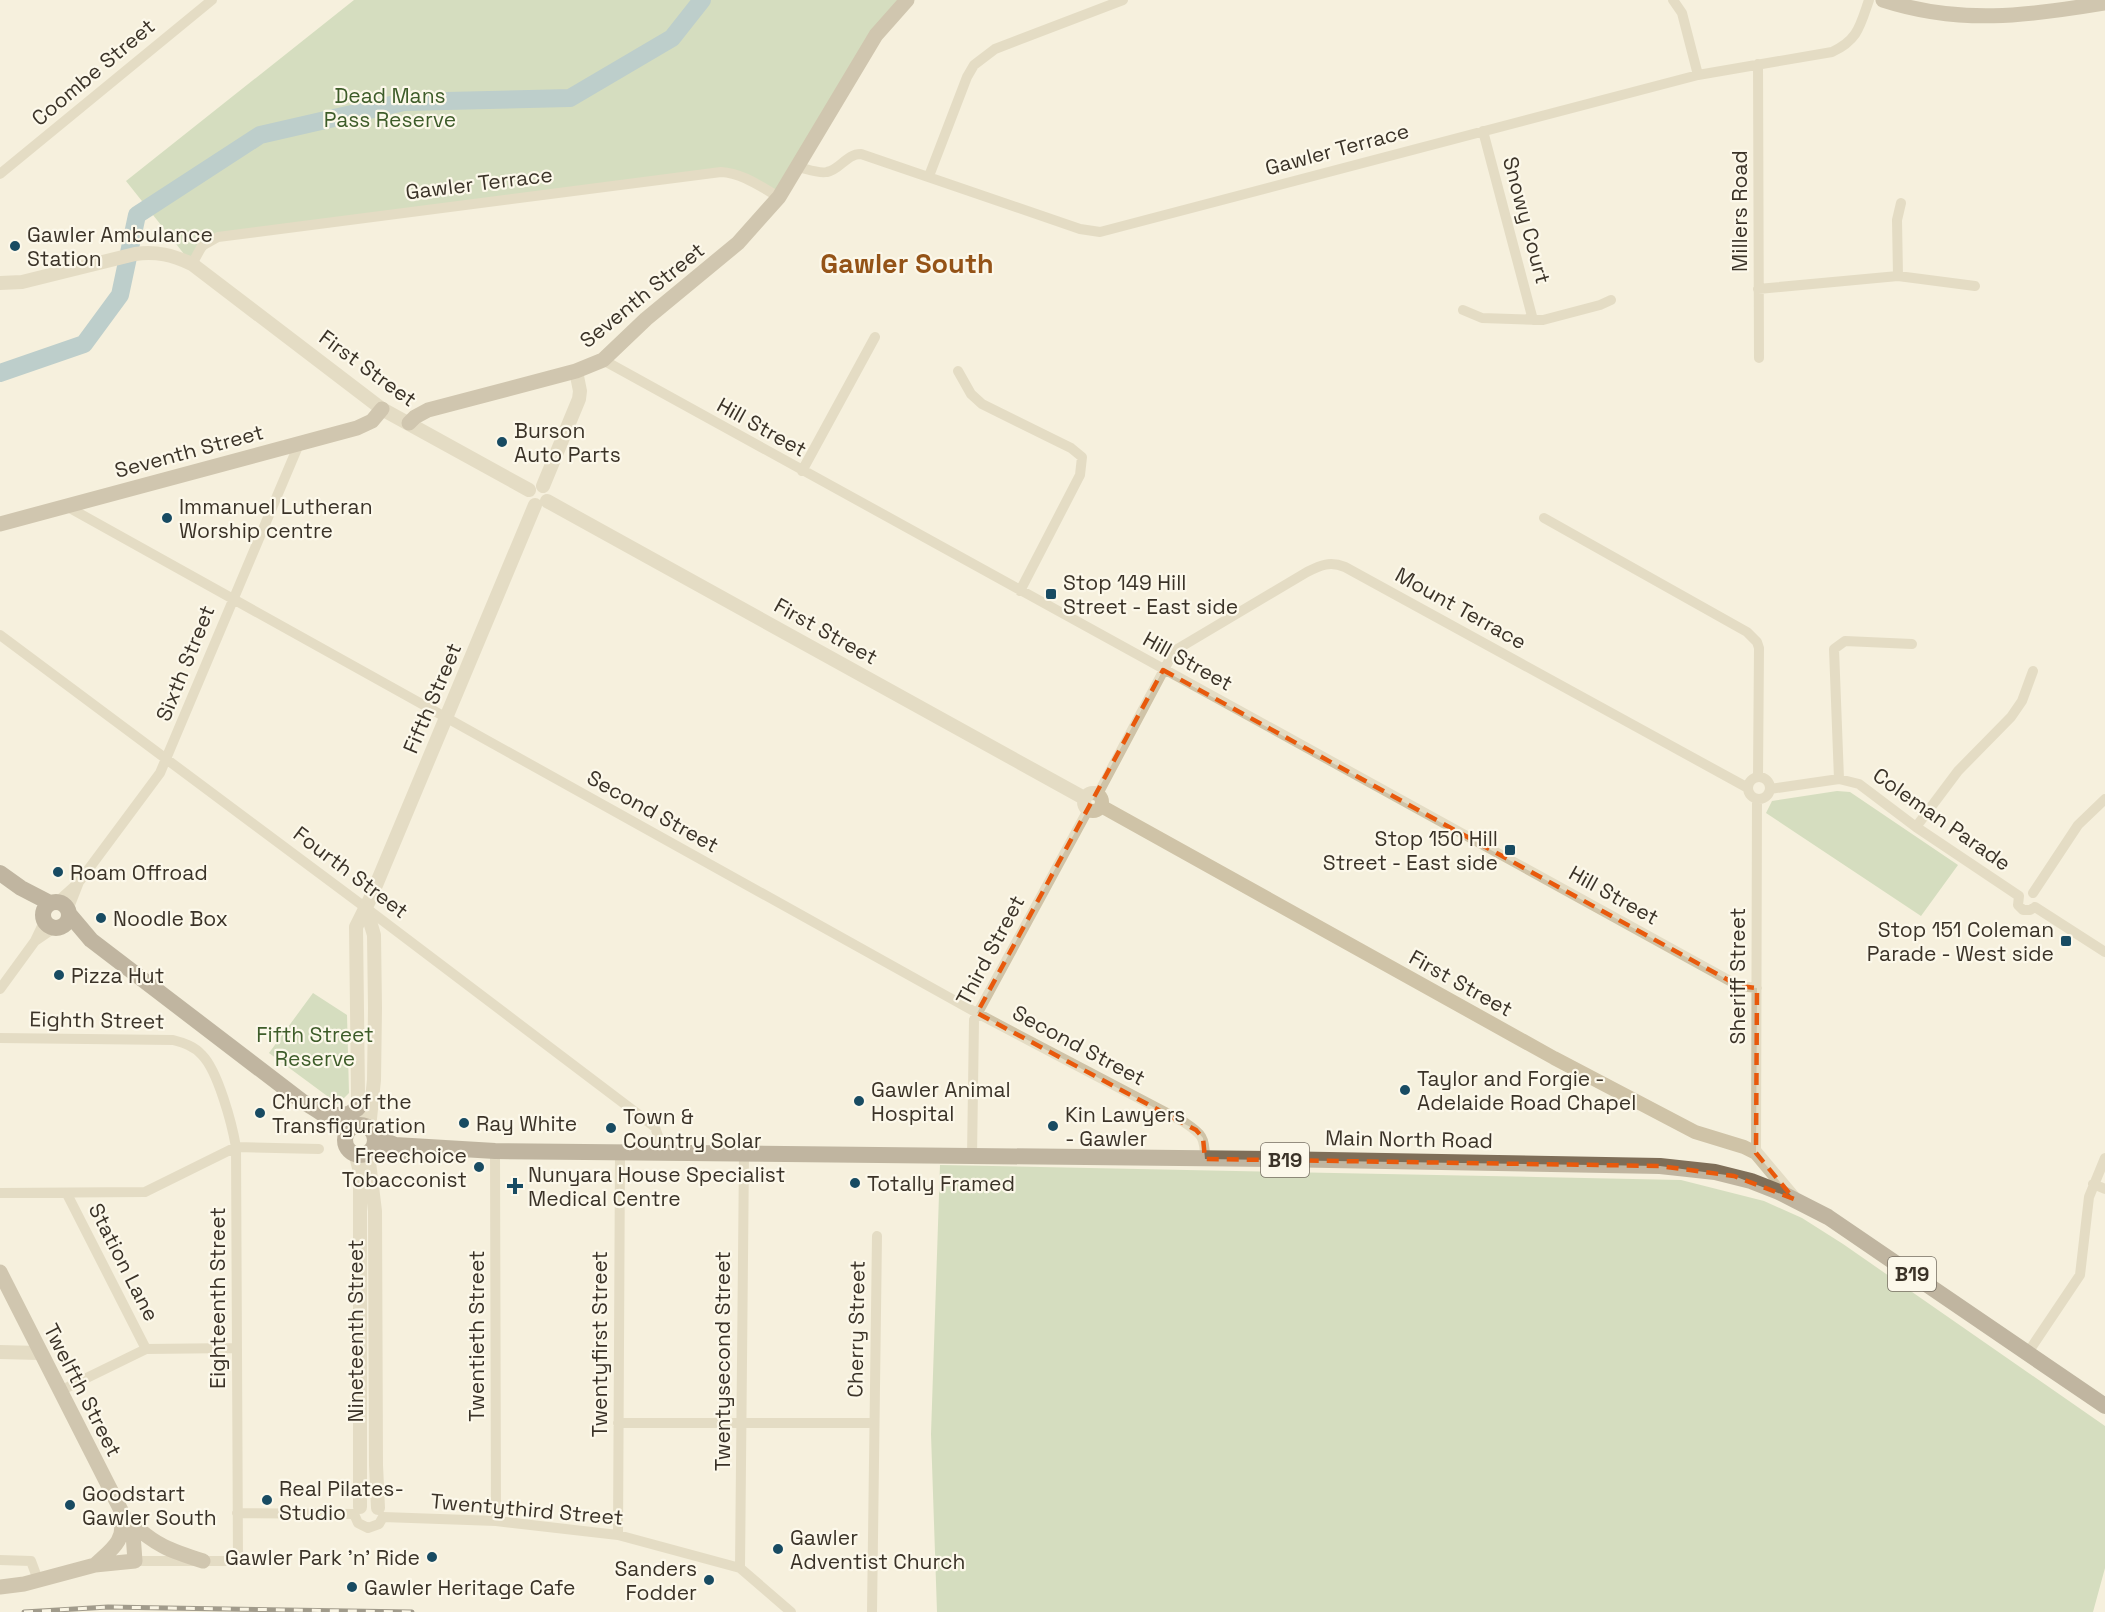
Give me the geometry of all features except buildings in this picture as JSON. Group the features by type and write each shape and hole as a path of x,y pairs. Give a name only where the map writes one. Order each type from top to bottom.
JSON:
{"main road":[{"name":"Seventh Street","path":"408,423 428,410 576,371 603,360 646,319 738,243 779,197 876,35 907,0"},
{"path":"1883,0 1917,10 1951,15 1995,16 2035,14 2105,3"},
{"name":"Seventh Street","path":"0,524 357,428 372,421 382,409"},
{"name":"B19","path":"0,873 303,1102 361,1140"},
{"name":"B19","path":"303,1102 315,1117 361,1140 398,1154 495,1151"},
{"path":"327,1116 349,1114 358,1108"},
{"name":"Main North Road","path":"495,1151 1598,1164 1680,1168 1734,1176 1794,1199 1849,1230 2105,1408"},
{"name":"Twelfth Street","path":"0,1272 132,1534 135,1562"},
{"path":"120,1510 147,1537 172,1551 203,1561"},
{"path":"95,1565 118,1543 123,1529 120,1510"},
{"path":"0,1587 95,1565 135,1562"}],"street":[{"name":"Coombe Street","path":"0,174 212,0"},
{"path":"929,176 974,65 995,50 1123,0"},
{"path":"1673,0 1682,13 1698,75"},
{"name":"Gawler Terrace","path":"798,167 826,173 834,170 850,155 861,154 1080,229 1100,232 1698,75 1832,52 1847,45 1859,31 1869,0"},
{"name":"Millers Road","path":"1758,64 1759,358"},
{"name":"Snowy Court","path":"1483,131 1533,320"},
{"name":"Gawler Terrace","path":"192,264 202,246 218,237 721,172 742,177 779,197"},
{"path":"1898,276 1897,220 1901,202"},
{"name":"First Street","path":"0,283 22,282 128,255 150,252 165,254 192,264 382,409 536,488"},
{"path":"1758,289 1898,276 1975,286"},
{"path":"1463,310 1482,318 1543,320 1611,300"},
{"path":"802,471 876,337"},
{"name":"Hill Street","path":"603,360 1739,986 1757,988"},
{"path":"541,503 549,494 536,488 579,399 580,391 576,371"},
{"path":"958,371 971,394 982,404 1071,448 1082,457 1080,475 1020,591"},
{"name":"Sixth Street","path":"56,915 160,773 299,444"},
{"name":"First Street","path":"541,503 1093,802 1554,1058 1695,1132 1756,1153 1794,1199"},
{"name":"Fifth Street","path":"361,1140 358,1108 356,927 541,503"},
{"name":"Second Street","path":"66,506 977,1013 1196,1130 1203,1138 1205,1158"},
{"path":"1544,518 1747,632 1757,642 1759,648 1758,777"},
{"name":"Mount Terrace","path":"1163,670 1174,651 1307,572 1326,563 1333,563 1345,567 1748,788"},
{"name":"Fourth Street","path":"0,635 366,908 655,1128 658,1136 657,1153"},
{"path":"1839,779 1834,649 1845,641 1912,644"},
{"name":"Third Street","path":"972,1156 974,1020 1163,670"},
{"path":"1916,827 1958,771 2011,717 2022,701 2032,671"},
{"path":"1758,777 1768,781 1770,789 1766,797 1757,799 1751,795 1748,788 1751,781 1758,777"},
{"name":"Coleman Parade","path":"1770,789 1839,779 1847,779 1859,784 1916,827 2019,896"},
{"name":"Sheriff Street","path":"1756,1153 1757,799"},
{"path":"2033,893 2079,825 2105,799"},
{"path":"2033,893 2024,892 2019,896 2018,904 2023,910 2035,907"},
{"path":"2033,893 2036,897 2035,907"},
{"path":"2035,907 2105,952"},
{"path":"361,1140 374,1080 374,935 366,908"},
{"path":"0,989 56,915"},
{"name":"Eighth Street","path":"0,1038 173,1040 192,1046"},
{"name":"Eighteenth Street","path":"192,1046 204,1056 214,1075 233,1128 236,1147 237,1561 203,1561"},
{"name":"Nineteenth Street","path":"357,1510 361,1140"},
{"name":"Nineteenth Street","path":"361,1140 375,1211 376,1465 381,1512"},
{"path":"0,1193 145,1192 236,1147 319,1149"},
{"name":"Twentieth Street","path":"495,1151 496,1521"},
{"name":"Twentyfirst Street","path":"618,1535 620,1153"},
{"name":"Twentysecond Street","path":"740,1568 744,1154"},
{"path":"2027,1354 2080,1275 2089,1197 2105,1158"},
{"path":"2093,1184 2105,1189"},
{"name":"Station Lane","path":"67,1194 146,1349"},
{"name":"Cherry Street","path":"872,1612 877,1236"},
{"path":"60,1391 146,1349 236,1348"},
{"path":"0,1352 40,1353"},
{"path":"618,1423 874,1423"},
{"path":"237,1513 357,1510 369,1504 381,1512 379,1524 368,1528 358,1523 357,1510"},
{"name":"Twentythird Street","path":"381,1512 496,1521 618,1535 740,1568 791,1612"},
{"path":"0,1560 31,1562 38,1580"},
{"path":"135,1562 203,1561"}],"highlighted area":[{"path":"1163,670 1739,986 1757,988 1756,1153 1794,1199 1734,1176 1660,1166 1205,1159 1203,1138 1196,1130 977,1013"}],"green space":[{"name":"Dead Mans Pass Reserve","path":"354,0 907,0 779,197 731,173 218,237 192,264 126,181"},
{"path":"1837,791 1850,792 1958,865 1921,916 1766,813 1772,801"},
{"name":"Fifth Street Reserve","path":"313,993 347,1015 349,1093 338,1104 269,1053"},
{"path":"940,1165 1681,1180 1764,1201 1802,1218 1843,1244 2105,1426 2105,1568 2093,1612 937,1612 931,1434"}],"waterway":[{"path":"0,373 84,344 120,295 137,215 260,135 404,102 570,98 672,38 702,0"}],"railway":[{"path":"24,1612 108,1607 412,1612"}],"place":[{"name":"Gawler Ambulance Station","path":"15,246"},
{"name":"Burson Auto Parts","path":"502,442"},
{"name":"Immanuel Lutheran Worship centre","path":"167,518"},
{"name":"Stop 149 Hill Street - East side","path":"1051,594"},
{"name":"Stop 150 Hill Street - East side","path":"1510,850"},
{"name":"Roam Offroad","path":"58,872"},
{"name":"Noodle Box","path":"101,918"},
{"name":"Stop 151 Coleman Parade - West side","path":"2066,941"},
{"name":"Pizza Hut","path":"59,975"},
{"name":"Taylor and Forgie - Adelaide Road Chapel","path":"1405,1090"},
{"name":"Gawler Animal Hospital","path":"859,1101"},
{"name":"Church of the Transfiguration","path":"260,1113"},
{"name":"Ray White","path":"464,1123"},
{"name":"Kin Lawyers - Gawler","path":"1053,1126"},
{"name":"Town & Country Solar","path":"611,1128"},
{"name":"Freechoice Tobacconist","path":"479,1167"},
{"name":"Totally Framed","path":"855,1183"},
{"name":"Nunyara House Specialist Medical Centre","path":"515,1186"},
{"name":"Real Pilates- Studio","path":"267,1500"},
{"name":"Goodstart Gawler South","path":"70,1505"},
{"name":"Gawler Adventist Church","path":"778,1549"},
{"name":"Gawler Park 'n' Ride","path":"432,1557"},
{"name":"Sanders Fodder","path":"709,1580"},
{"name":"Gawler Heritage Cafe","path":"352,1587"}],"district":[{"name":"Gawler South","path":"907,263"}]}
